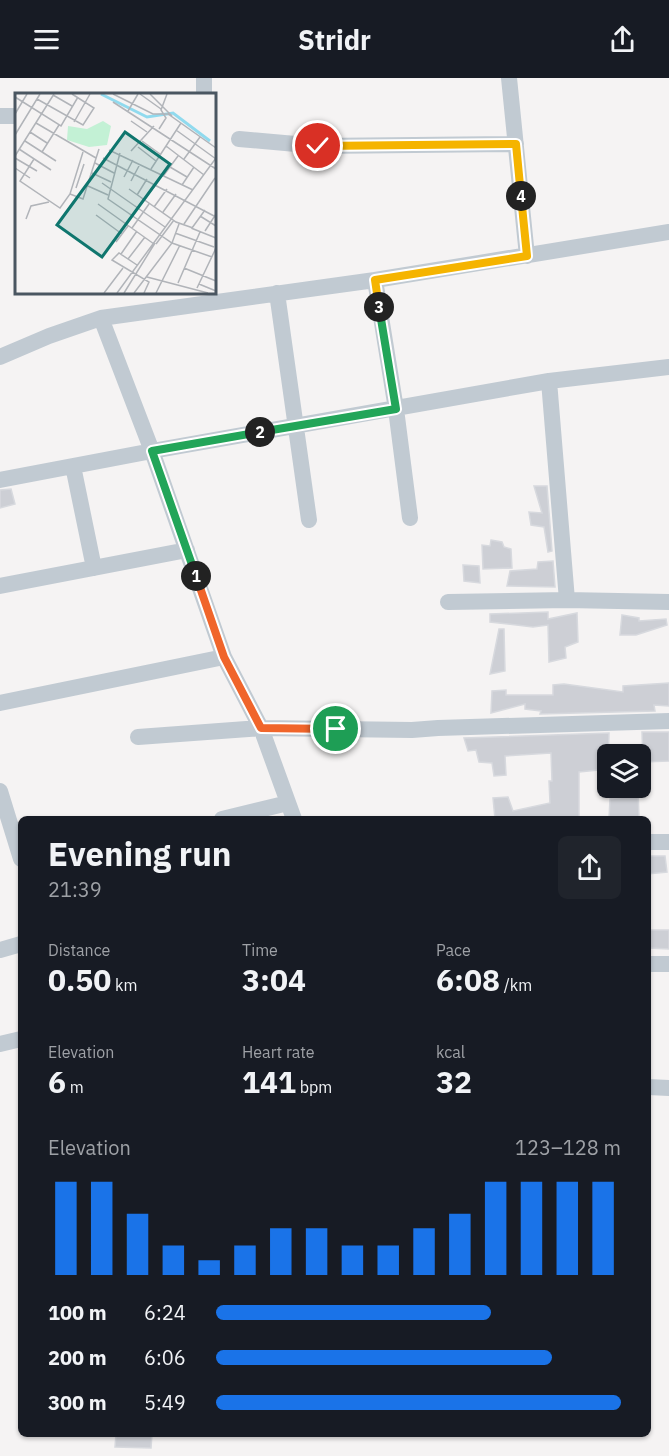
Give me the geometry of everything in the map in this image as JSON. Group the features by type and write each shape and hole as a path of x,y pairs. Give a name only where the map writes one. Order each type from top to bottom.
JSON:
{"street":[{"path":"509,78 527,256"},
{"path":"239,140 318,146 516,144"},
{"path":"0,357 49,336 101,318 375,280 669,232"},
{"path":"375,280 396,409 410,518"},
{"path":"277,293 309,520"},
{"path":"101,318 152,451 224,657 261,728 291,811 248,816"},
{"path":"0,480 549,381 669,367"},
{"path":"549,381 567,600"},
{"path":"73,466 94,568"},
{"path":"0,586 187,550"},
{"path":"448,602 567,600 669,602"},
{"path":"0,703 224,657"},
{"path":"138,737 261,728 412,730 669,721"},
{"path":"0,791 18,849"},
{"path":"651,842 669,842"},
{"path":"0,950 18,945"},
{"path":"651,964 669,964"},
{"path":"0,1044 18,1040"},
{"path":"651,1087 669,1088"}],"building":[{"path":"534,486 547,486 552,551 548,552 544,527 531,525 529,512 542,513"},
{"path":"11,489 15,504 0,508 0,490"},
{"path":"491,540 502,542 504,547 511,549 512,568 483,569 482,545 490,546"},
{"path":"553,561 555,587 507,586 510,571 537,569 538,562"},
{"path":"463,565 479,566 480,583 464,581"},
{"path":"548,612 548,619 577,613 578,642 565,647 566,658 549,662 548,625 533,627 490,622 490,614"},
{"path":"622,615 639,618 639,621 666,619 667,625 636,635 620,635"},
{"path":"499,629 504,629 505,671 490,674"},
{"path":"669,683 669,706 654,705 655,711 540,714 541,711 525,709 525,704 491,713 492,691 506,690 506,695 553,695 553,685 564,684 623,692 623,686"},
{"path":"642,732 669,732 669,761 651,762 651,744 642,744"},
{"path":"609,733 609,744 597,744 597,770 579,772 579,816 495,816 493,798 508,797 513,811 550,803 551,753 505,756 506,775 494,776 492,763 479,762 476,750 468,751 464,738"},
{"path":"638,798 639,816 609,816 610,799"},
{"path":"651,856 665,856 667,872 651,874"},
{"path":"651,930 669,930 669,949 651,948"},
{"path":"116,1437 152,1437 151,1448 115,1447"}],"route":[{"path":"318,146 516,144 527,256 375,280 396,409 152,451 224,657 261,728 336,729"}]}
